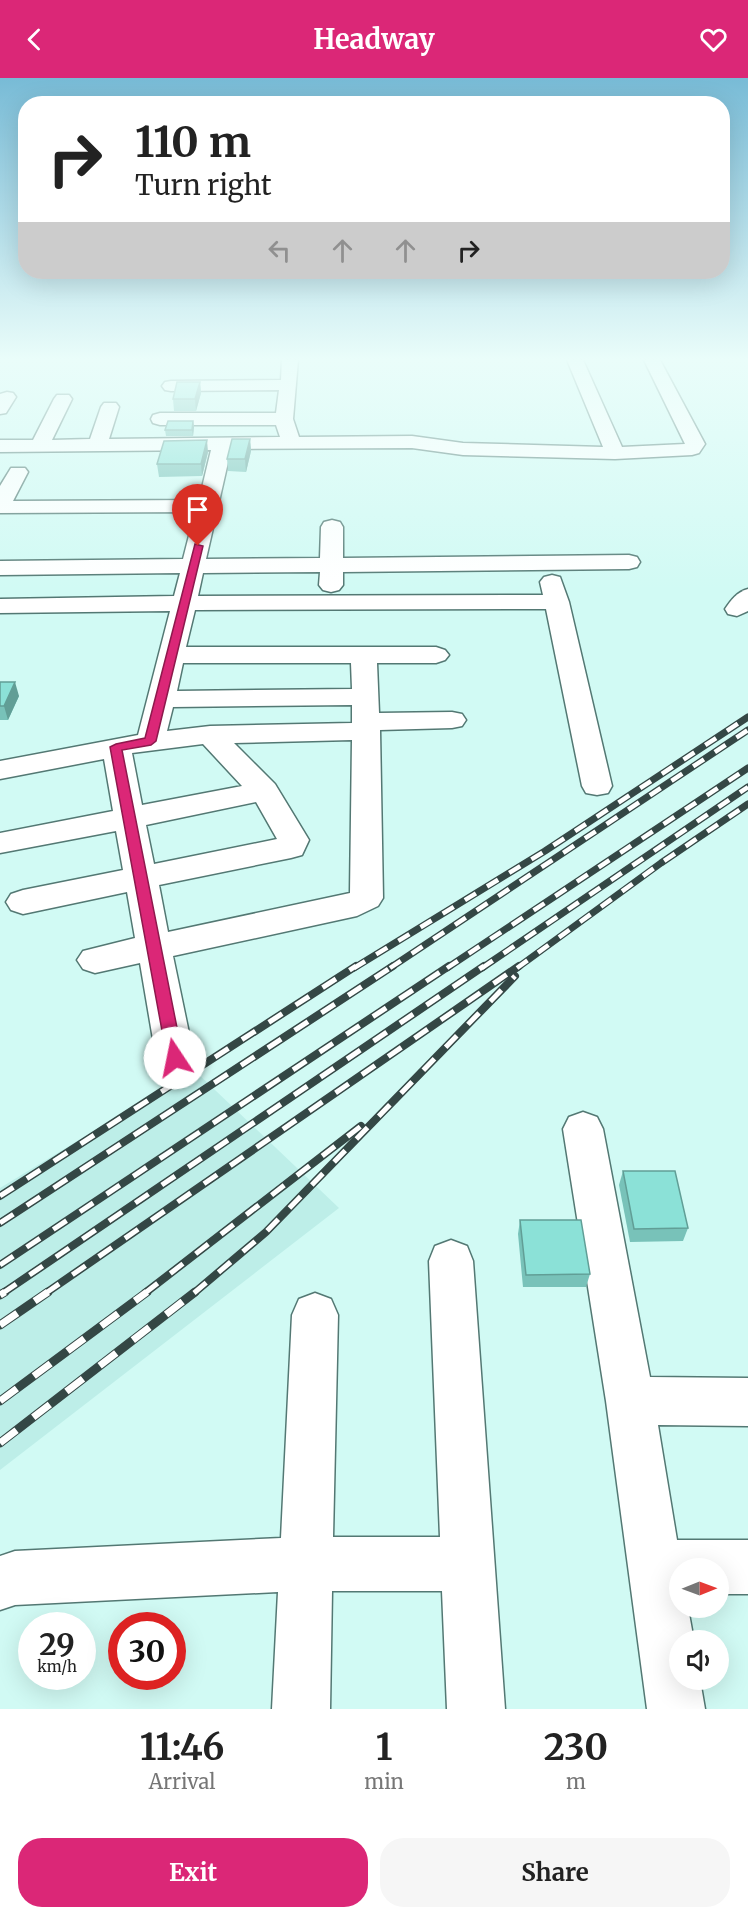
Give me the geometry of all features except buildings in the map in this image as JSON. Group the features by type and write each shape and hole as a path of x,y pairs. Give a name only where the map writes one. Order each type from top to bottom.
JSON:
{"street":[{"path":"39,447 44,436"},
{"path":"97,446 100,436"},
{"path":"151,446 154,436"},
{"path":"290,436 291,443"},
{"path":"608,436 615,453"},
{"path":"0,446 222,446 412,442 463,449 615,453 681,450 696,446 691,436"},
{"path":"151,741 222,446"},
{"path":"18,472 0,506 207,506"},
{"path":"331,601 332,527"},
{"path":"0,568 629,562"},
{"path":"548,563 597,786"},
{"path":"0,606 331,601 557,602"},
{"path":"171,655 436,655"},
{"path":"95,960 357,904 366,898 364,655"},
{"path":"161,699 366,717 452,720"},
{"path":"0,770 151,741 366,717"},
{"path":"23,902 291,847 293,840 264,791 210,735"},
{"path":"116,747 128,820 175,1058"},
{"path":"3,843 128,820 264,791"},
{"path":"583,1129 630,1401 676,1709"},
{"path":"451,1261 476,1709"},
{"path":"301,1709 315,1316"},
{"path":"630,1401 748,1402"},
{"path":"0,1582 15,1578 306,1564 468,1564"},
{"path":"656,1567 748,1567"}],"shaded area":[{"path":"194,1070 339,1208 0,1470 0,1188"}],"railway":[{"path":"354,968 545,851 748,717"},
{"path":"390,968 748,730"},
{"path":"447,968 748,768"},
{"path":"482,968 748,787"},
{"path":"517,968 661,863 748,804"},
{"path":"0,1196 356,966"},
{"path":"0,1223 393,966"},
{"path":"0,1265 449,966"},
{"path":"3,1293 484,966"},
{"path":"46,1293 519,966"},
{"path":"194,1293 266,1232 515,976"},
{"path":"145,1293 361,1126"},
{"path":"0,1295 5,1292"},
{"path":"0,1325 48,1292"},
{"path":"0,1401 147,1292"},
{"path":"0,1443 195,1292"}],"route":[{"path":"175,1058 128,820 116,747 151,741 198,546"}]}
